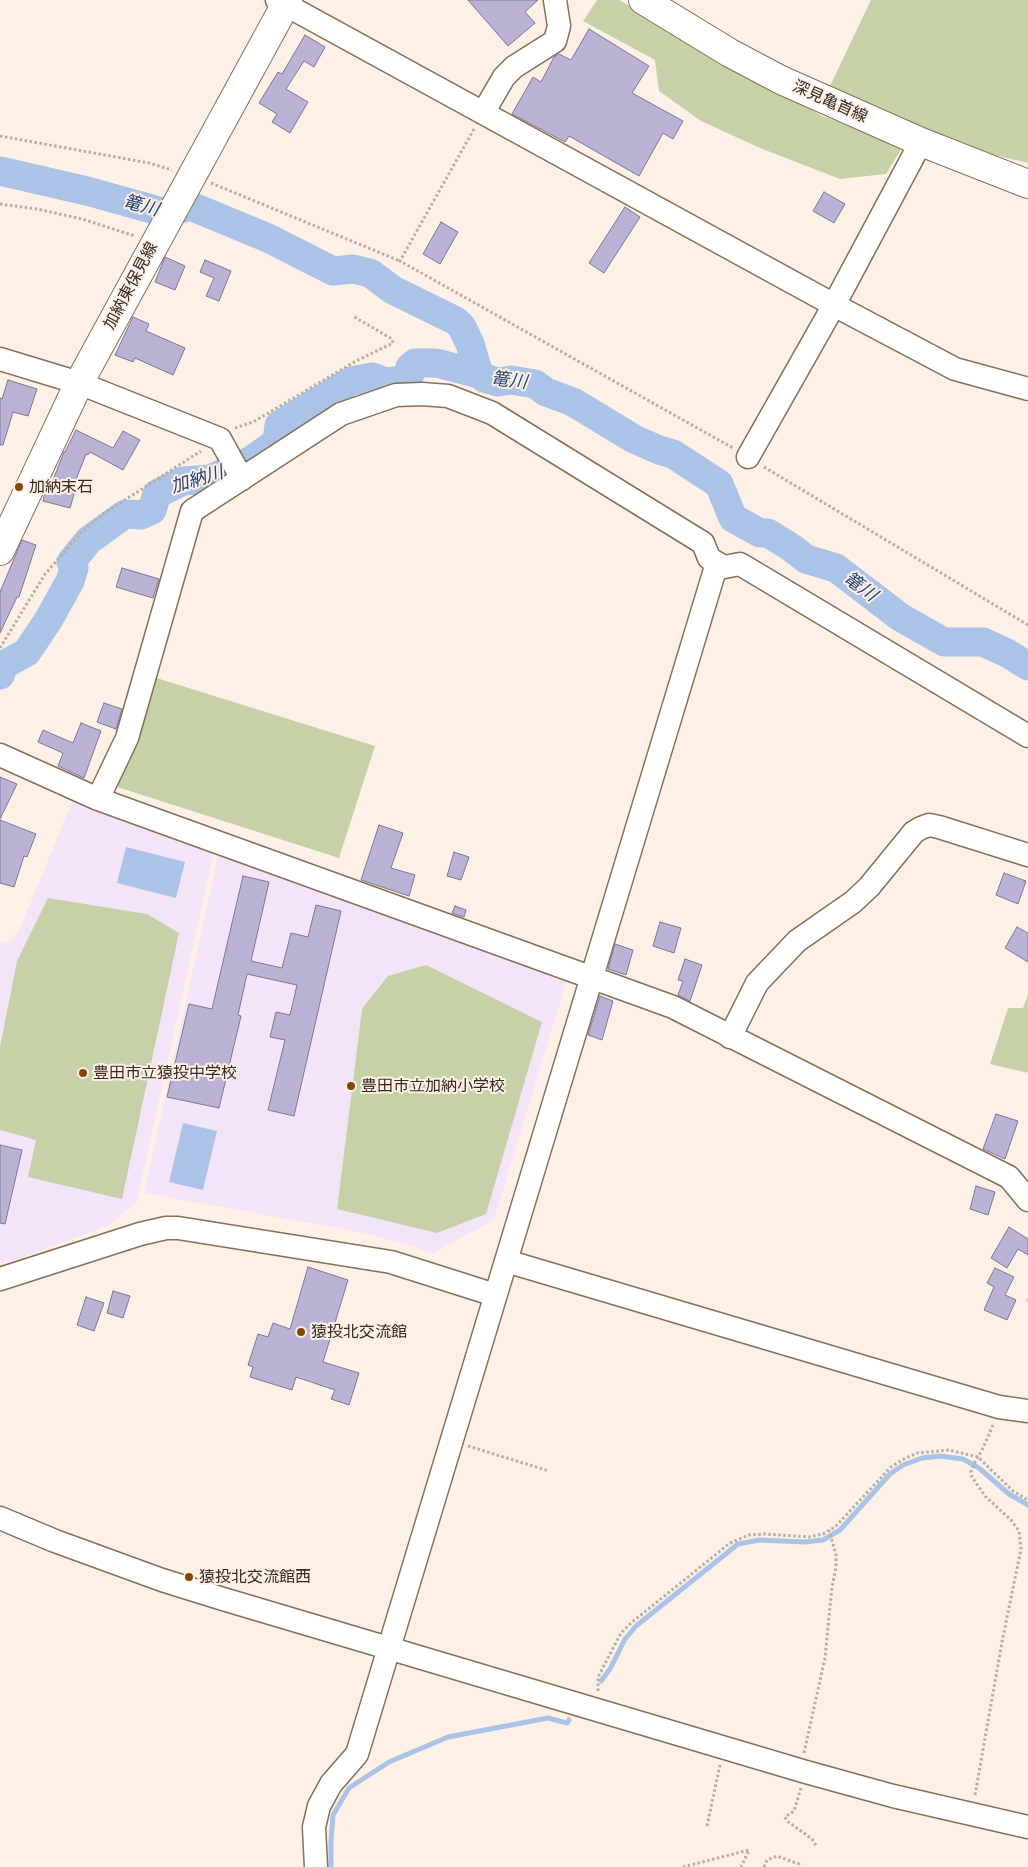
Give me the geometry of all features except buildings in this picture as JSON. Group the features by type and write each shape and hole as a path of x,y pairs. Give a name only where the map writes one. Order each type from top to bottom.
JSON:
{"main road":[{"name":"深見亀首線","path":"643,0 730,53 781,80 920,142 1028,184"},
{"name":"加納東保見線","path":"0,551 79,383 283,2"}],"street":[{"path":"483,113 504,77 514,67 555,41 559,26 555,0"},
{"path":"283,2 483,113 954,368 1028,389"},
{"path":"748,456 834,304 920,142"},
{"path":"0,359 79,383 218,438 239,476"},
{"path":"98,799 127,738 192,511 239,476 341,414 396,395 448,396 492,413 703,543 710,558 717,564 724,567 740,564 1028,736"},
{"path":"316,1867 314,1826 319,1806 331,1784 357,1754 717,564"},
{"path":"0,754 98,799 673,1007 1009,1177 1028,1200"},
{"path":"730,1037 757,983 797,941 852,902 869,887 914,832 929,825 939,827 1028,855"},
{"path":"0,1279 140,1234 166,1228 178,1228 391,1262 495,1295"},
{"path":"506,1261 999,1407 1028,1411"},
{"path":"0,1518 162,1580 803,1771 893,1796 1028,1827"}],"path":[{"path":"400,261 483,113"},
{"path":"0,136 149,163 400,261 748,456 1028,626"},
{"path":"0,204 37,209 82,219 155,241"},
{"path":"0,648 45,574 81,533 103,514 195,455 233,428 253,422 356,361 392,343 392,339 353,316"},
{"path":"972,1813 1002,1642 1021,1548 1019,1531 1011,1520 985,1496 972,1477 971,1472 974,1462 983,1448 999,1407"},
{"path":"451,1441 549,1471"},
{"path":"597,1710 600,1698 598,1677 621,1633 730,1543 749,1535 809,1537 823,1534 835,1527 890,1467 918,1453 949,1450 978,1457 1013,1491 1028,1500"},
{"path":"817,1847 812,1839 787,1821 785,1817 794,1811 825,1658 832,1587 836,1567 836,1555 829,1530"},
{"path":"707,1826 719,1770 726,1748"},
{"path":"683,1867 748,1850 741,1867"},
{"path":"764,1867 767,1860 777,1856 799,1864 800,1867"}],"shaded area":[{"name":"豊田市立猿投中学校","path":"74,797 215,847 137,1201 110,1225 12,1261 0,1263 0,942 7,944 18,933"},
{"name":"豊田市立加納小学校","path":"220,847 567,980 494,1220 433,1253 370,1234 144,1193"}],"green space":[{"path":"597,0 619,0 822,116 904,145 886,174 840,179 760,148 701,121 659,91 655,60 583,21"},
{"path":"871,0 1028,0 1028,163 948,144 882,108 829,88"},
{"path":"150,676 375,746 339,858 114,786"},
{"path":"48,898 147,914 179,933 122,1199 28,1177 36,1140 0,1130 0,1047 17,961"},
{"path":"426,965 542,1022 486,1214 437,1233 337,1209 362,1009 388,976"},
{"path":"1028,994 1028,1073 990,1064 1008,1008 1023,1008"}],"water":[{"path":"126,847 185,862 176,898 117,883"},
{"path":"183,1123 217,1131 203,1190 169,1182"}],"waterway":[{"name":"篭川","path":"0,171 87,191 166,213 186,207 193,207 268,238 333,271 353,269 370,273 393,290 456,321 462,327 470,344 479,374 484,378 498,382 511,380 535,384 546,392 573,402 634,439 673,454 719,484 733,518 760,533 768,533 806,559 836,568 900,617 944,642 983,642 1007,653 1028,666"},
{"name":"加納川","path":"0,675 4,665 27,652 49,619 70,581 74,568 71,562 89,540 125,514 141,515 152,510 157,494 183,481 210,479 250,461 277,442 279,425 351,381 372,377 386,382 404,380 410,374 410,367 415,363 436,363 479,374"},
{"path":"601,1681 610,1669 625,1639 636,1626 738,1544 759,1540 805,1542 823,1540 840,1530 890,1474 903,1465 922,1458 940,1456 963,1459 979,1468 1009,1494 1028,1505"},
{"path":"331,1867 333,1815 349,1788 389,1762 448,1737 548,1718 567,1723 569,1720"}],"place":[{"name":"加納末石","path":"19,487"},
{"name":"豊田市立猿投中学校","path":"83,1073"},
{"name":"豊田市立加納小学校","path":"351,1086"},
{"name":"猿投北交流館","path":"301,1332"},
{"name":"猿投北交流館西","path":"189,1577"}]}
